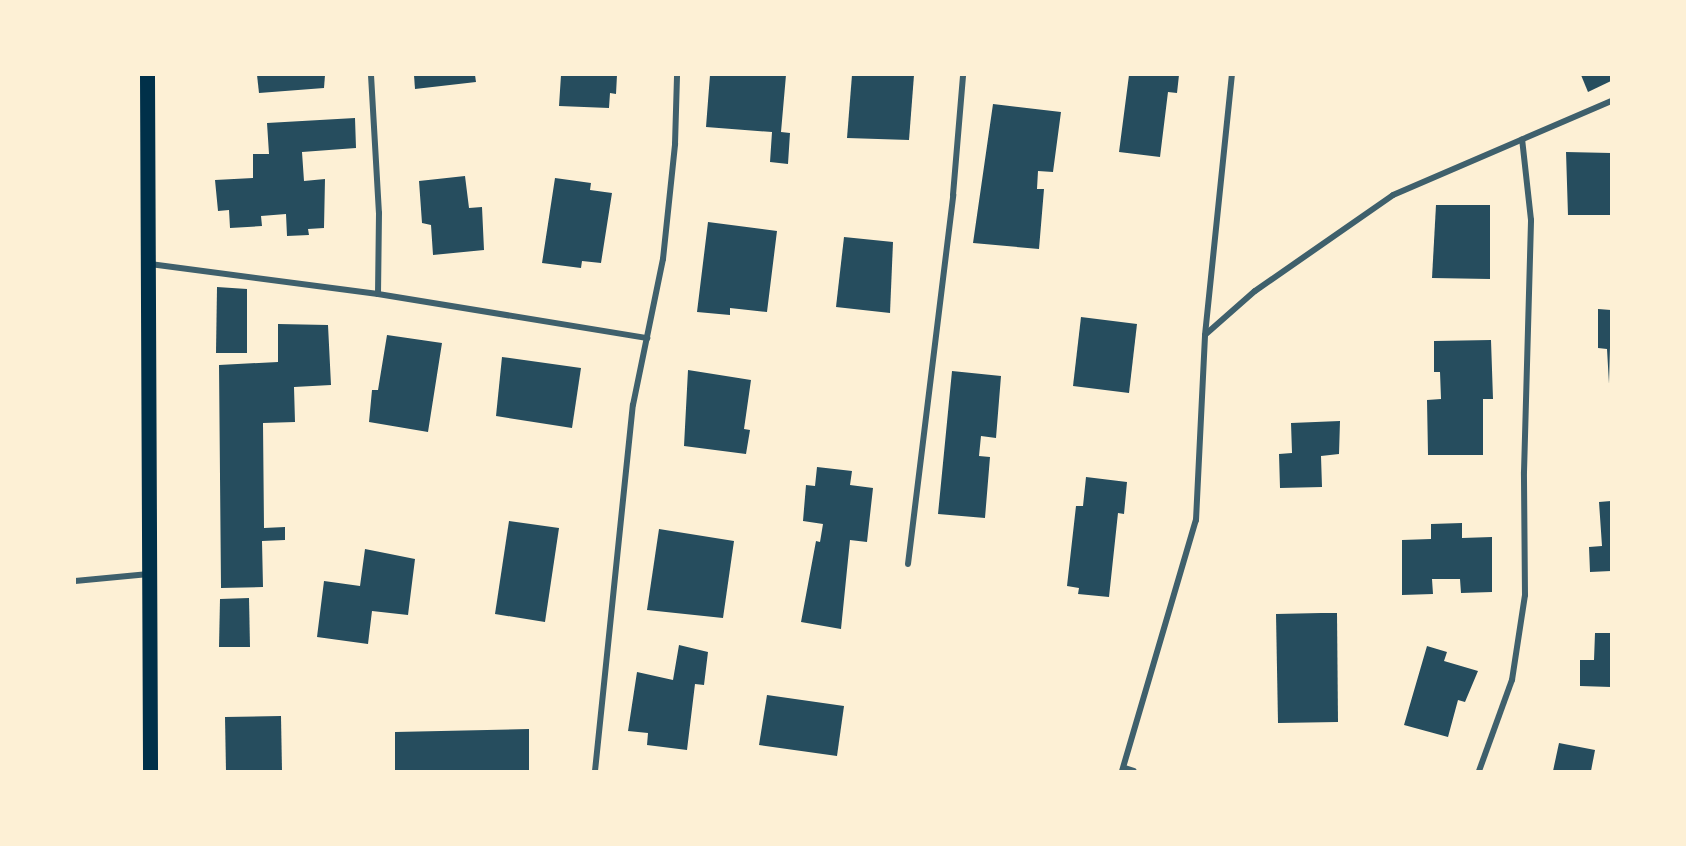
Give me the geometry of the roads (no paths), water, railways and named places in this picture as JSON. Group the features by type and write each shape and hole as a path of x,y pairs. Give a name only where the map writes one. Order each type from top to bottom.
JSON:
{"main road":[{"path":"147,75 150,264 150,771"}],"street":[{"path":"371,75 379,213 378,294"},
{"path":"595,771 633,405 663,259 675,144 677,75"},
{"path":"908,564 953,195 963,75"},
{"path":"1134,771 1123,769 1141,701 1196,520 1205,335 1232,75"},
{"path":"1205,335 1255,291 1393,195 1611,101"},
{"path":"1479,771 1512,680 1525,596 1524,472 1531,220 1522,139"},
{"path":"150,264 378,294 647,338"},
{"path":"75,581 150,574"}]}
